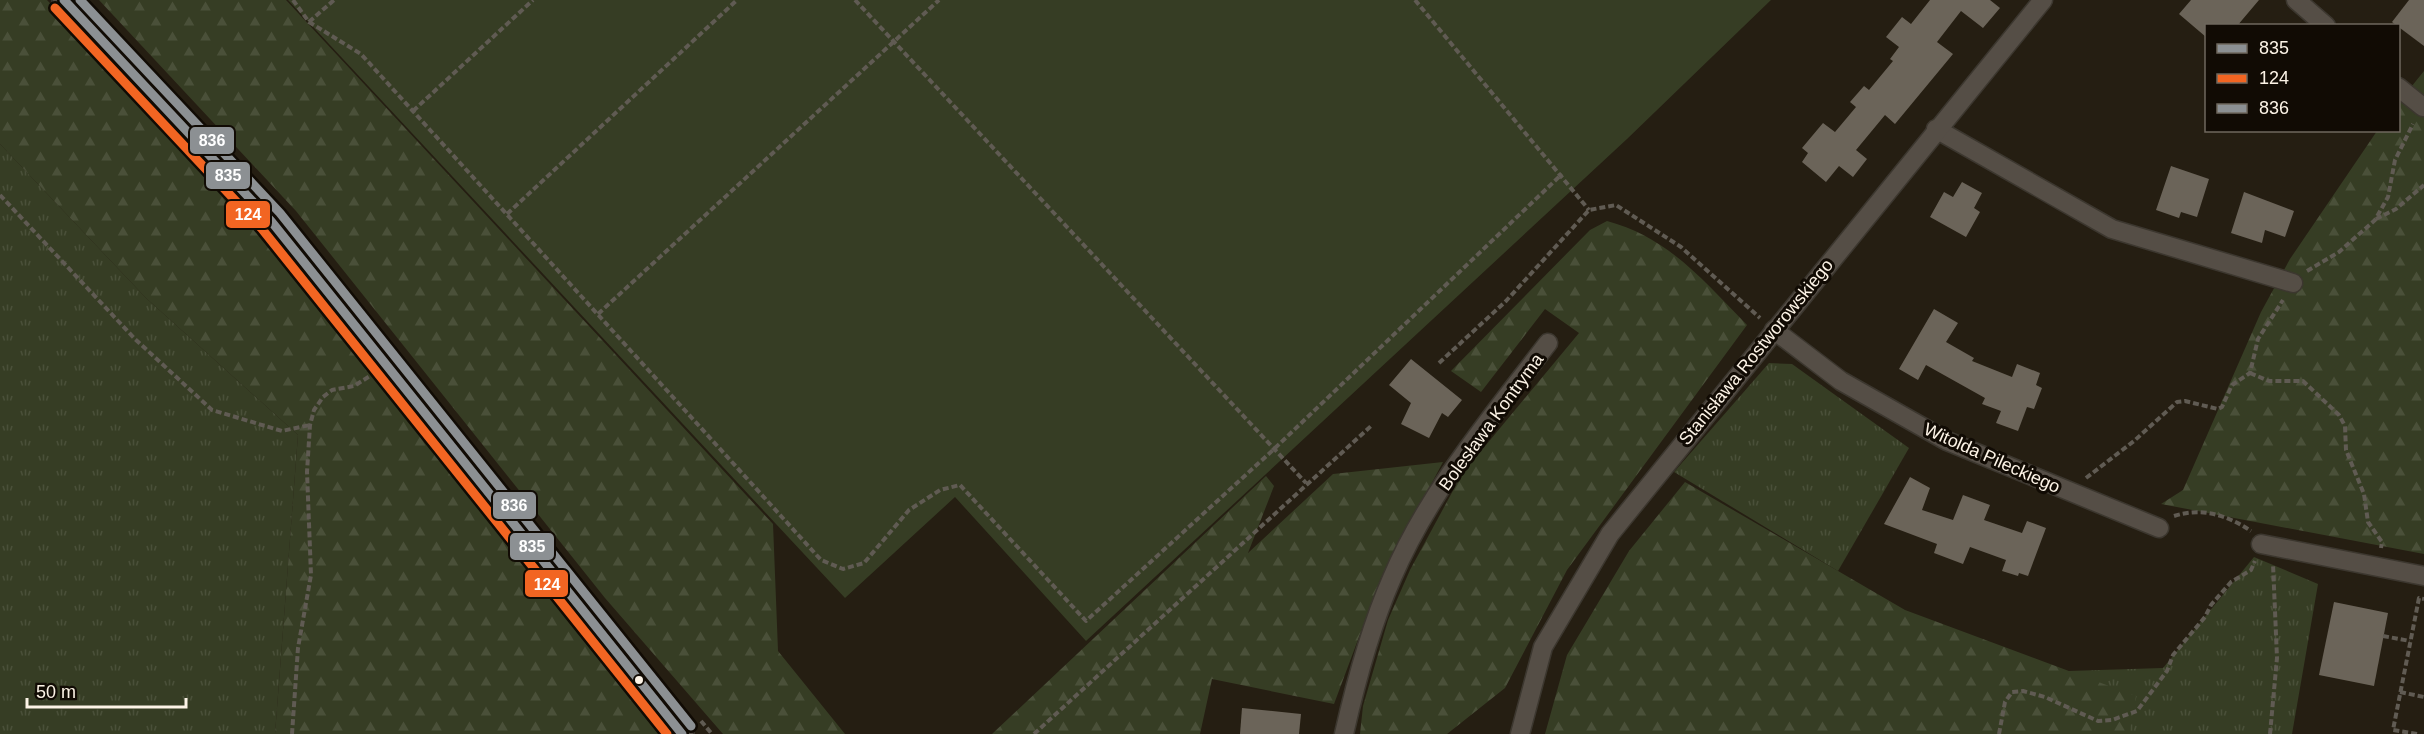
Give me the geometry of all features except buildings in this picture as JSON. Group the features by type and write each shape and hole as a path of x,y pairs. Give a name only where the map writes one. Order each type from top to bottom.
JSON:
{"street":[{"path":"64,0 271,221 388,364 682,734"},
{"name":"Stanisława Rostworowskiego","path":"1520,734 1543,648 1610,534 1936,129 2043,0"},
{"path":"2296,0 2324,24"},
{"path":"2400,89 2423,107"},
{"path":"1936,129 2112,229 2294,284"},
{"name":"Witolda Pileckiego","path":"1774,330 1841,381 1947,441 2159,528"},
{"name":"Bolesława Kontryma","path":"1344,734 1380,607 1415,531 1459,460 1548,344"},
{"path":"2261,544 2424,576"}],"path":[{"path":"293,0 309,22 361,54 821,560 843,569 864,563 909,510 940,490 960,485 1086,621 1273,450 1562,174"},
{"path":"309,22 333,0"},
{"path":"413,111 533,0"},
{"path":"507,214 737,0"},
{"path":"855,0 1306,483"},
{"path":"598,314 939,0"},
{"path":"1415,0 1562,174 1589,210"},
{"path":"2375,220 2388,197 2395,159 2423,107"},
{"path":"2078,496 2086,476 2134,441 2177,402 2185,401 2218,409 2223,407 2232,385 2250,373 2258,339 2294,284 2308,271 2339,252 2375,220 2396,209 2424,184"},
{"path":"0,195 135,339 212,410 282,431 310,425"},
{"path":"1439,363 1506,301 1589,210 1616,205 1681,247 1774,330"},
{"path":"292,734 298,648 311,575 307,472 310,425 314,410 323,397 332,390 354,386 388,364"},
{"path":"2250,373 2269,381 2302,381 2339,415 2345,426 2346,450 2364,494 2368,522 2382,542 2378,567"},
{"path":"1034,734 1371,426"},
{"path":"2159,528 2169,518 2188,512 2224,515 2250,530 2273,561 2277,658 2270,734"},
{"path":"1999,734 2005,702 2012,692 2023,691 2045,697 2098,721 2112,720 2137,711 2167,670 2173,655 2205,617 2211,605 2230,582 2251,570 2261,544"},
{"path":"2417,734 2393,730 2419,598 2424,599"},
{"path":"2384,636 2410,641"},
{"path":"2400,692 2424,697"}],"green space":[{"path":"0,0 47,0 233,199 307,283 666,734 275,734 298,435 146,298 0,144"},
{"path":"99,0 286,0 773,524 778,651 845,734 723,734 605,598 296,211"},
{"path":"288,0 1771,0 1627,139 1086,641 955,497 845,598"},
{"path":"2424,71 2424,554 2161,504 2183,490 2261,312 2290,259 2376,132 2400,132 2400,101"},
{"path":"0,144 146,298 298,435 275,734 0,734"},
{"path":"1607,221 1629,228 1667,250 1700,277 1747,325 1567,570 1505,688 1447,734 1360,734 1363,706 1388,620 1410,570 1462,474 1579,333 1545,309 1481,392 1451,371 1590,230"},
{"path":"1769,363 1792,364 1909,448 1838,571 1674,472"},
{"path":"1443,462 1381,578 1334,704 1212,679 1200,734 992,734 1266,476 1274,486 1248,553 1333,474"},
{"path":"1685,482 1905,610 2136,696 2129,734 1545,734 1567,655 1629,551"},
{"path":"2254,557 2318,584 2292,734 2101,734 2068,671 2163,668"}],"transit line":[{"name":"835","path":"64,0 271,221 682,734"},
{"name":"836","path":"80,0 280,213 691,726"},
{"name":"124","path":"55,8 262,229 667,734"}]}
